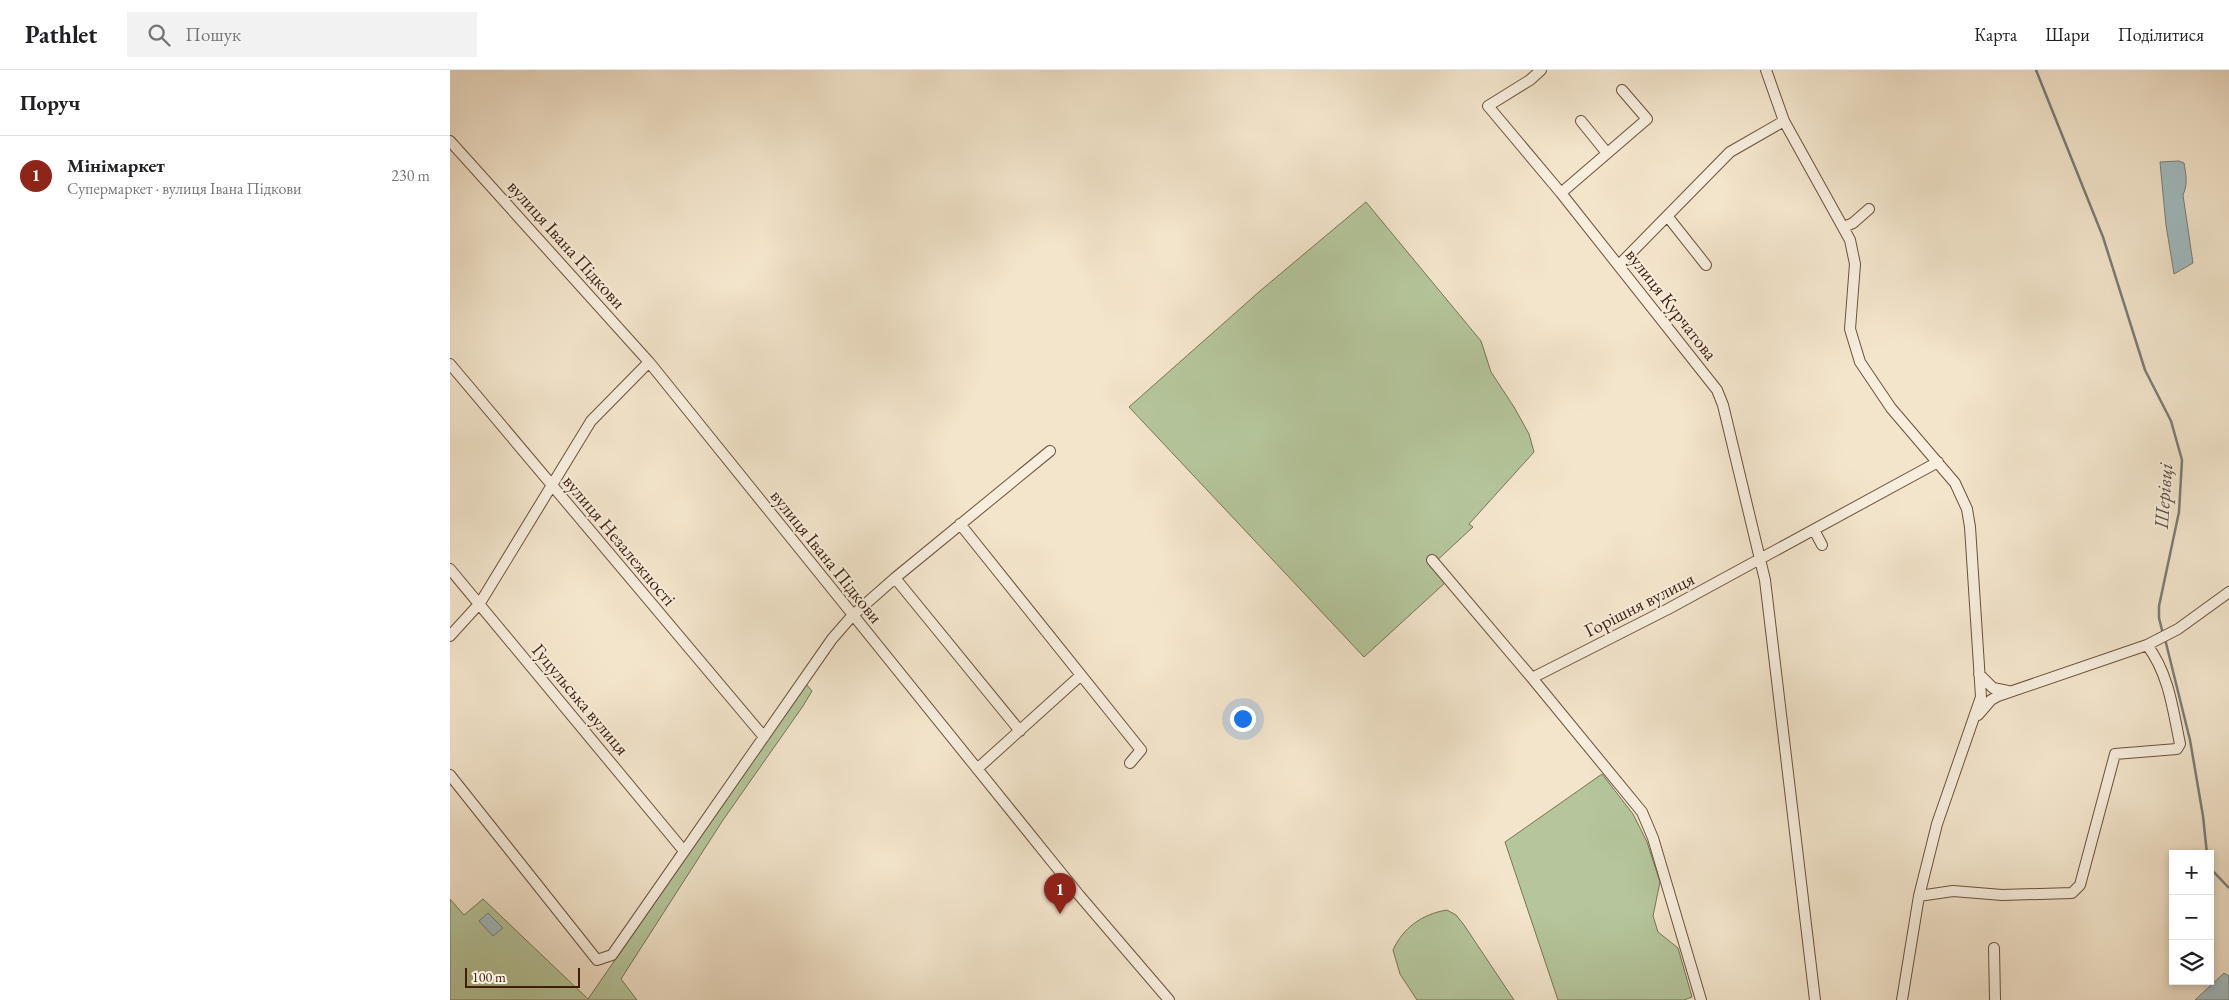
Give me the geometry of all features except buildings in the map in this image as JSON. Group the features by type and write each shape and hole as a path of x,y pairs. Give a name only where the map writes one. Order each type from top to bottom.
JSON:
{"street":[{"name":"вулиця Курчатова","path":"1541,70 1530,80 1488,106 1561,193 1717,390 1728,422 1765,580 1815,1000"},
{"path":"1766,70 1784,121 1850,240 1854,258 1850,329 1857,354 1891,408 1955,484 1967,509 1970,527 1981,697 1938,824 1919,896 1902,1000"},
{"path":"1561,193 1647,119 1622,90"},
{"path":"1581,120 1607,152"},
{"path":"1619,265 1668,217 1711,169 1730,152 1784,121"},
{"name":"вулиця Івана Підкови","path":"450,140 649,362 1078,895 1169,1000"},
{"path":"1844,227 1869,209"},
{"path":"1668,217 1706,265"},
{"path":"450,636 480,604 591,421 649,362"},
{"name":"вулиця Незалежності","path":"450,364 551,487 764,737"},
{"path":"450,775 597,960 612,955 832,638 852,616 895,578 1050,451"},
{"name":"Горішня вулиця","path":"1532,678 1668,609 1938,462"},
{"path":"960,524 1141,750 1130,763"},
{"path":"1814,530 1822,545"},
{"path":"1432,560 1642,812 1653,838 1701,1000"},
{"name":"Гуцульська вулиця","path":"450,569 684,851"},
{"path":"895,578 1020,731"},
{"path":"1975,719 1991,700 2011,691 2150,644 2178,630 2229,592"},
{"path":"1919,896 1953,891 2002,895 2072,893 2080,885 2116,754 2177,749 2180,744 2170,695 2161,666 2150,644"},
{"path":"1978,673 1993,688 2011,691"},
{"path":"977,769 1080,676"},
{"path":"1994,948 1995,1000"}],"green space":[{"path":"1366,202 1481,341 1491,372 1529,434 1534,452 1469,524 1473,527 1432,565 1447,581 1364,657 1129,407 1260,291"},
{"path":"806,684 812,691 803,706 723,820 621,979 637,1000 450,1000 450,899 464,915 483,899 588,999"},
{"path":"1602,774 1633,814 1647,842 1660,882 1653,916 1658,932 1678,948 1692,997 1684,1000 1558,1000 1505,842"},
{"path":"1447,910 1456,915 1464,925 1514,1000 1417,1000 1400,974 1393,950 1402,935 1414,923 1429,915"}],"water":[{"path":"2179,161 2184,163 2186,183 2183,195 2193,263 2174,274 2166,225 2160,162"},
{"path":"488,913 503,928 493,936 479,921"},
{"path":"2224,973 2229,976 2229,1000 2195,1000 2211,985 2214,985 2214,982"}],"waterway":[{"name":"Шерівці","path":"2036,70 2103,237 2145,370 2171,421 2182,460 2179,512 2159,606 2159,618 2163,634"},
{"name":"Шерівці","path":"2165,639 2190,740 2203,816 2207,850"},
{"name":"Шерівці","path":"2214,872 2229,888"}],"place":[{"name":"Мінімаркет","path":"1060,914"}]}
